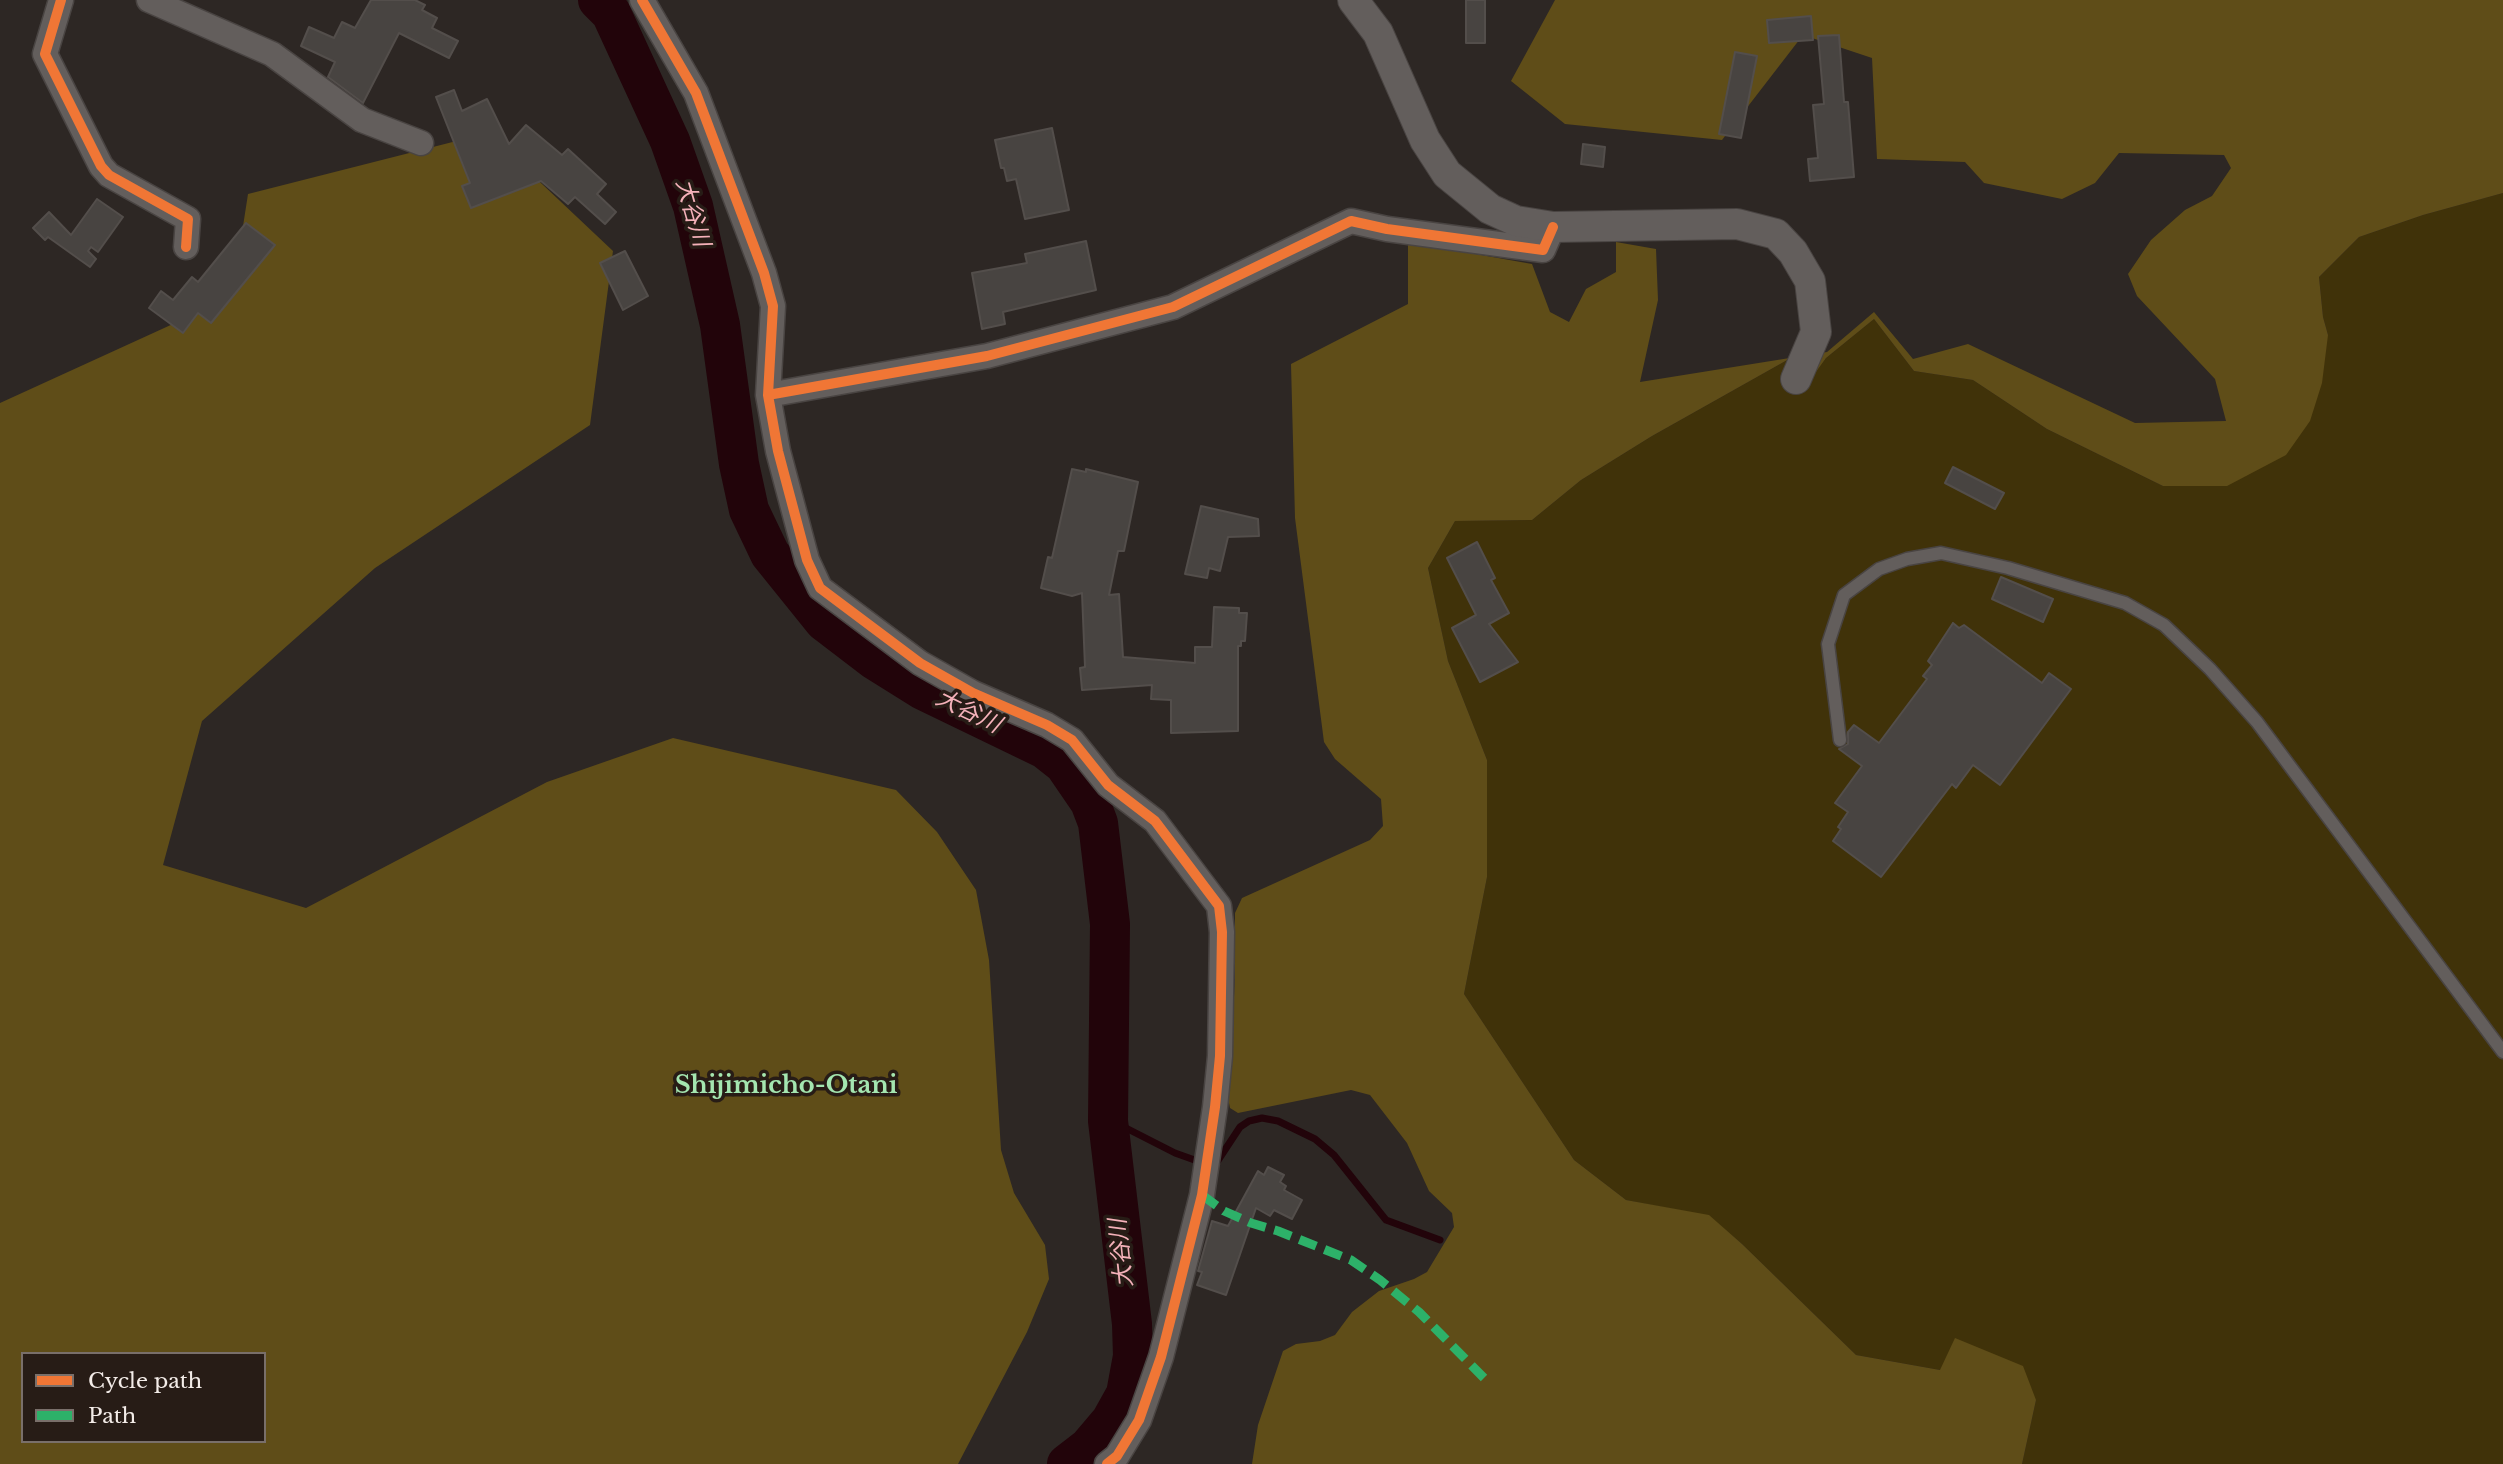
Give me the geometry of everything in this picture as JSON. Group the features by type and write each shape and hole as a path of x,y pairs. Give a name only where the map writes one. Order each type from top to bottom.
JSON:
{"street":[{"path":"61,0 44,54 101,166 109,175 188,219 186,247"},
{"path":"149,0 272,54 362,120 421,143"},
{"path":"642,0 696,93 764,272 773,306 768,395 778,451 797,524 807,560 820,588 920,663 973,693 1047,725 1072,740 1108,785 1155,821 1219,906 1222,932 1220,1056 1216,1107 1202,1195 1161,1357 1139,1420 1117,1456 1107,1464"},
{"path":"1353,0 1378,33 1425,140 1447,174 1490,209 1516,221 1553,227 1737,224 1776,234 1793,251 1810,281 1816,332 1796,379"},
{"path":"768,395 987,356 1173,307 1351,221 1387,229 1543,250 1553,227"}],"lane":[{"path":"1840,740 1828,644 1844,595 1879,569 1907,559 1941,553 2008,568 2124,603 2164,625 2210,669 2257,722 2503,1052"}],"shaded area":[{"path":"1555,0 2503,0 2503,193 2423,215 2359,237 2319,277 2323,317 2328,335 2322,383 2310,421 2286,455 2227,486 2163,486 2047,429 1973,380 1914,371 1874,319 1826,358 1808,383 1789,359 1652,436 1581,480 1532,520 1455,521 1428,568 1448,661 1487,760 1487,877 1464,994 1574,1160 1626,1200 1709,1215 1856,1355 1940,1370 1955,1338 2023,1366 2036,1400 2022,1464 1252,1464 1258,1425 1283,1351 1296,1344 1320,1341 1335,1335 1352,1312 1379,1291 1427,1272 1454,1227 1452,1213 1429,1191 1407,1143 1370,1095 1351,1090 1238,1113 1230,1108 1228,1098 1235,979 1235,913 1242,898 1370,840 1383,826 1381,799 1335,759 1324,742 1295,518 1291,364 1408,304 1408,242 1532,264 1550,312 1569,322 1586,289 1616,272 1616,242 1656,249 1658,300 1640,382 1827,352 1874,312 1913,359 1968,344 2135,423 2226,421 2215,379 2137,296 2128,274 2151,240 2185,210 2212,196 2231,168 2224,155 2119,153 2095,183 2062,199 1984,183 1965,162 1877,159 1872,58 1803,35 1722,140 1565,124 1511,81"},
{"path":"488,133 613,251 590,425 375,568 202,721 163,865 306,908 547,782 673,738 896,790 937,832 976,890 989,960 1001,1150 1014,1193 1045,1245 1049,1279 1027,1332 958,1464 0,1464 0,403 232,297 248,194"},
{"path":"2503,193 2503,1464 2022,1464 2036,1400 1940,1370 1856,1355 1742,1244 1709,1216 1626,1200 1574,1160 1464,994 1487,877 1487,760 1448,661 1428,568 1455,521 1532,520 1581,480 1652,436 1789,359 1808,382 1826,358 1874,319 1914,371 1973,380 2047,429 2163,486 2328,335 2323,317 2319,277 2359,237 2423,215"}],"building":[{"path":"371,0 415,0 425,5 422,10 437,18 432,28 458,41 449,58 399,33 363,103 328,77 335,62 301,46 309,27 334,38 342,22 355,28"},
{"path":"1466,0 1485,0 1485,43 1466,43"},
{"path":"1811,16 1813,40 1769,43 1767,20"},
{"path":"1839,35 1854,177 1810,181 1808,159 1818,158 1813,105 1824,104 1818,36"},
{"path":"1735,52 1757,56 1741,138 1719,134"},
{"path":"454,90 462,111 487,99 509,144 526,125 562,155 568,149 606,184 597,194 616,212 605,224 575,197 568,204 541,181 471,208 462,186 470,183 436,97"},
{"path":"1052,128 1069,210 1025,219 1016,179 1007,181 1004,168 1001,168 995,140"},
{"path":"1583,144 1605,147 1603,167 1581,164"},
{"path":"97,199 123,217 98,252 91,247 88,251 96,259 90,267 48,237 45,240 33,228 49,212 71,235"},
{"path":"246,223 275,245 211,323 198,313 183,333 149,308 161,291 173,300 192,277 198,282"},
{"path":"1086,241 1096,290 1003,312 1005,324 982,329 972,273 1027,263 1025,254"},
{"path":"625,251 648,296 623,310 600,263"},
{"path":"1953,467 2004,493 1995,509 1945,483"},
{"path":"1072,469 1086,472 1086,469 1138,482 1124,551 1118,551 1109,595 1119,594 1123,657 1195,663 1195,647 1212,647 1214,607 1239,608 1239,613 1247,613 1245,641 1241,641 1241,646 1238,646 1238,731 1171,733 1171,700 1151,699 1152,685 1082,690 1080,668 1085,667 1082,593 1072,596 1041,588 1048,557 1052,558"},
{"path":"1201,506 1258,519 1259,536 1228,537 1220,571 1209,568 1207,578 1185,574"},
{"path":"1477,542 1495,578 1491,580 1509,613 1489,624 1518,662 1480,682 1452,628 1476,615 1447,558"},
{"path":"2001,577 2053,599 2043,622 1992,599"},
{"path":"1953,623 1959,628 1964,625 2042,683 2049,673 2071,689 2000,785 1973,765 1956,788 1952,784 1881,877 1833,841 1848,812 1835,803 1862,766 1839,749 1848,744 1848,732 1854,725 1879,743 1927,679 1923,676 1932,665 1928,661"},
{"path":"1268,1167 1284,1175 1280,1182 1286,1186 1284,1190 1302,1200 1292,1219 1274,1210 1270,1216 1256,1208 1226,1295 1197,1285 1202,1272 1198,1271 1212,1221 1228,1226 1258,1171 1264,1175"}],"waterway":[{"name":"大谷川","path":"598,0 611,13 670,141 693,206 720,325 739,464 749,510 770,554 824,621 875,660 923,690 1045,749 1064,764 1090,802 1098,823 1110,924 1108,1121 1132,1324 1133,1356 1126,1394 1111,1421 1089,1447 1067,1464"},
{"path":"1215,1165 1240,1127 1249,1121 1262,1118 1278,1121 1315,1139 1334,1155 1386,1220 1440,1240"},
{"path":"1108,1121 1175,1153 1203,1163"}],"marked path":[{"path":"1202,1195 1224,1211 1251,1223 1351,1260 1419,1312 1484,1378"}],"cycle path":[{"path":"61,0 45,54 101,166 109,175 188,219 186,247"},
{"path":"642,0 696,93 764,273 773,306 768,395 778,451 807,560 820,588 920,663 973,693 1047,725 1072,740 1108,785 1155,821 1219,906 1222,932 1220,1056 1202,1195 1161,1357 1139,1420 1117,1456 1107,1464"},
{"path":"768,395 987,356 1173,307 1351,221 1387,229 1543,250 1553,227"}],"district":[{"name":"Shijimicho-Otani","path":"786,1086"}]}
